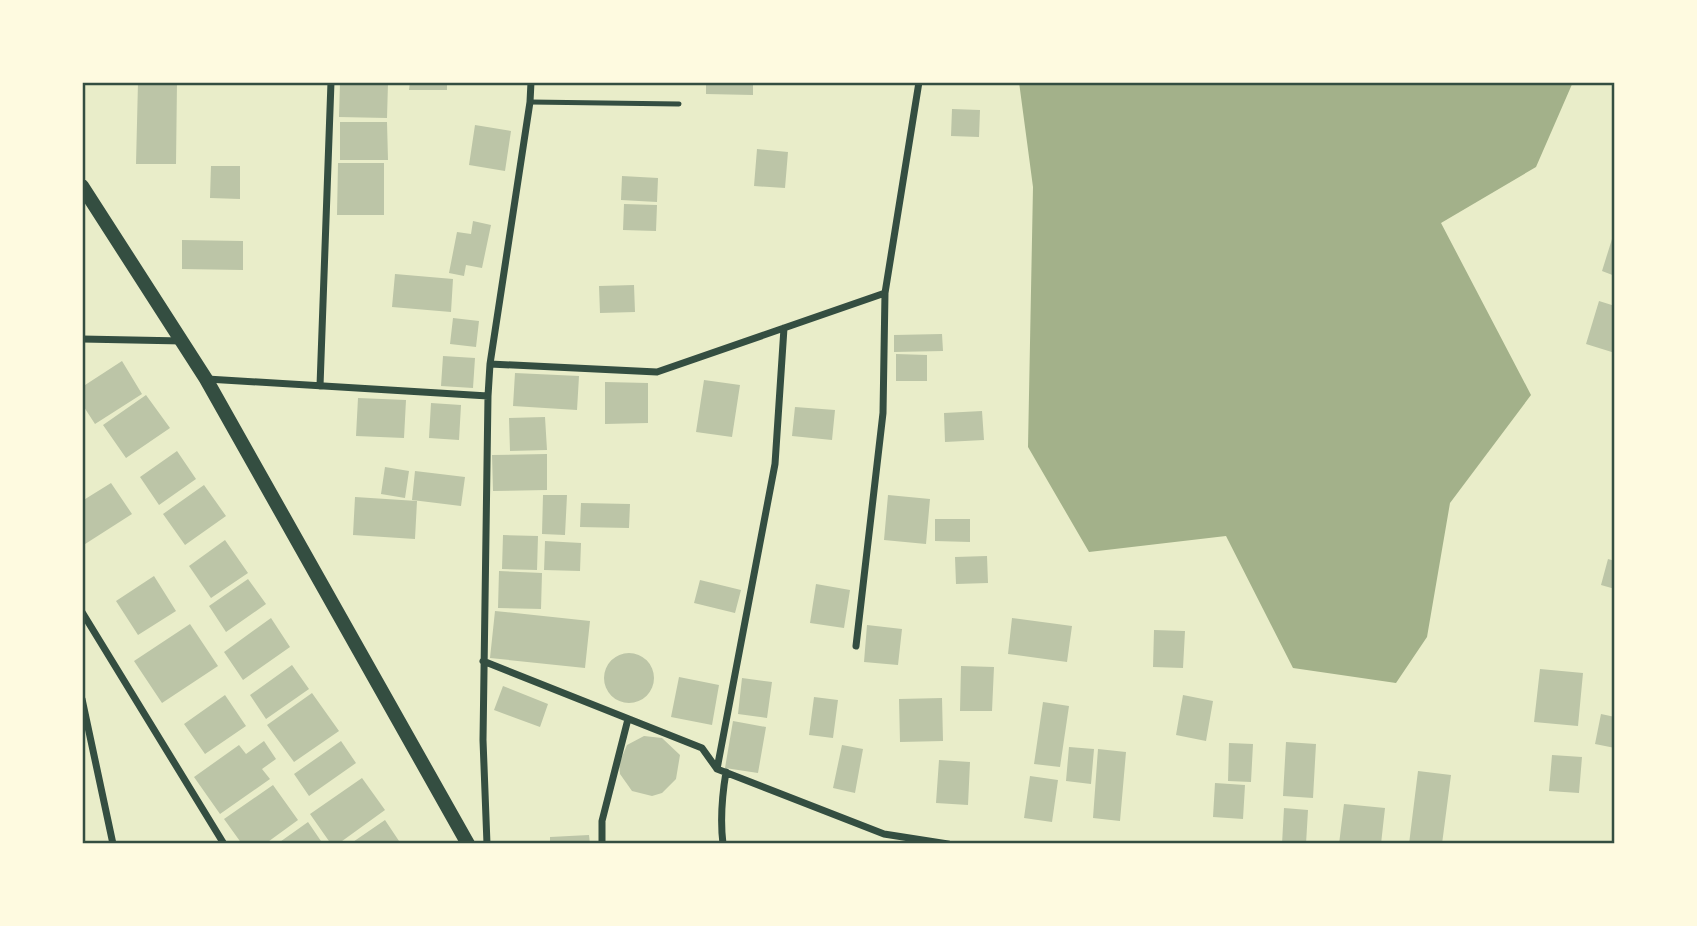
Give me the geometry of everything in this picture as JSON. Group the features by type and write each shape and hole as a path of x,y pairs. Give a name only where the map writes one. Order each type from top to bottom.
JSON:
{"main road":[{"path":"82,186 206,379 468,844"}],"street":[{"path":"320,386 331,82"},
{"path":"487,844 483,661 488,396 531,82"},
{"path":"856,646 884,414 885,293 919,82"},
{"path":"491,364 657,372 885,293"},
{"path":"717,769 775,464 784,328"},
{"path":"82,339 183,341"},
{"path":"206,379 488,396"},
{"path":"82,612 224,844"},
{"path":"483,661 702,748 717,769 884,834 948,844"},
{"path":"82,699 113,844"},
{"path":"602,844 602,821 628,719"},
{"path":"723,844 721,816 726,772"}],"lane":[{"path":"530,102 679,104"}],"shaded area":[{"path":"1019,82 1573,82 1536,167 1441,223 1531,395 1450,503 1427,637 1396,683 1293,668 1226,536 1089,552 1028,447 1033,187"}],"building":[{"path":"138,82 177,82 176,164 136,164"},
{"path":"410,82 447,82 447,90 409,90"},
{"path":"706,82 753,82 753,95 706,94"},
{"path":"340,83 388,83 387,118 339,117"},
{"path":"952,109 980,110 979,137 951,136"},
{"path":"340,122 387,122 388,160 340,160"},
{"path":"475,125 511,131 505,171 469,165"},
{"path":"757,149 788,152 785,188 754,186"},
{"path":"338,163 384,163 384,215 337,215"},
{"path":"211,166 240,166 240,199 210,198"},
{"path":"622,176 658,178 657,202 621,200"},
{"path":"624,204 657,205 656,231 623,230"},
{"path":"473,221 491,225 482,268 466,265 464,276 449,273 457,232 471,234"},
{"path":"1612,239 1615,240 1615,276 1602,271"},
{"path":"182,240 243,241 243,270 182,269"},
{"path":"395,274 453,279 451,312 392,307"},
{"path":"634,285 635,312 600,313 599,286"},
{"path":"1599,301 1615,306 1615,353 1586,344"},
{"path":"453,318 479,321 476,347 450,344"},
{"path":"942,334 943,351 894,352 894,335"},
{"path":"896,354 927,355 927,381 896,381"},
{"path":"443,356 475,358 473,388 441,386"},
{"path":"122,361 142,394 95,424 82,404 82,387"},
{"path":"515,373 579,376 577,410 513,406"},
{"path":"704,380 740,385 732,437 696,432"},
{"path":"605,382 648,383 648,423 605,424"},
{"path":"146,395 170,428 126,458 103,425"},
{"path":"358,398 406,400 404,438 356,436"},
{"path":"431,403 461,405 459,440 429,438"},
{"path":"795,407 835,410 832,440 792,436"},
{"path":"982,411 984,440 945,442 944,413"},
{"path":"545,417 547,450 510,451 509,418"},
{"path":"177,451 196,479 159,505 140,477"},
{"path":"547,454 547,490 493,491 492,455"},
{"path":"385,467 409,471 405,498 381,494"},
{"path":"415,471 465,477 461,506 412,500"},
{"path":"111,483 132,514 82,546 82,501"},
{"path":"204,485 226,516 185,545 163,514"},
{"path":"543,495 567,495 565,535 542,534"},
{"path":"888,495 930,499 926,544 884,540"},
{"path":"355,497 417,501 415,539 353,535"},
{"path":"581,503 630,504 629,528 580,527"},
{"path":"935,519 970,519 970,542 935,541"},
{"path":"503,535 538,536 537,570 502,569"},
{"path":"225,540 248,573 211,598 189,566"},
{"path":"545,541 581,543 580,571 544,570"},
{"path":"987,556 988,583 956,584 955,557"},
{"path":"1608,559 1615,561 1615,589 1601,585"},
{"path":"499,571 542,573 541,609 498,608"},
{"path":"154,576 176,611 138,635 116,601"},
{"path":"248,579 266,604 226,632 209,606"},
{"path":"700,580 741,590 735,613 694,603"},
{"path":"816,584 850,590 844,628 810,623"},
{"path":"495,611 590,621 585,668 490,658"},
{"path":"271,618 290,647 243,680 224,652"},
{"path":"1012,618 1072,626 1067,662 1008,654"},
{"path":"190,624 218,666 162,703 134,661"},
{"path":"867,625 902,629 898,665 864,662"},
{"path":"1154,630 1185,631 1183,668 1153,667"},
{"path":"629,653 647,660 654,678 647,696 629,703 611,696 604,678 611,660"},
{"path":"292,665 309,689 266,719 250,695"},
{"path":"961,666 994,667 992,711 960,711"},
{"path":"1540,669 1583,673 1578,726 1534,722"},
{"path":"679,677 719,685 712,725 671,717"},
{"path":"742,678 772,682 767,718 738,714"},
{"path":"503,686 548,704 540,727 494,710"},
{"path":"312,693 339,731 294,762 267,725"},
{"path":"225,695 246,726 205,754 184,724"},
{"path":"1183,695 1213,701 1206,741 1176,735"},
{"path":"814,697 838,700 833,738 809,735"},
{"path":"942,698 943,741 900,742 899,699"},
{"path":"1043,702 1069,706 1060,767 1034,764"},
{"path":"1601,714 1615,717 1615,748 1595,744"},
{"path":"733,721 766,727 758,773 725,768"},
{"path":"644,736 662,738 680,755 676,779 662,793 652,796 632,791 620,774 619,764 627,745"},
{"path":"264,741 276,759 262,769 270,779 220,814 194,777 239,745 246,754"},
{"path":"341,741 356,763 309,796 294,774"},
{"path":"1286,742 1316,744 1313,798 1283,796"},
{"path":"1229,743 1253,744 1251,782 1228,781"},
{"path":"842,745 863,749 855,793 833,788"},
{"path":"1069,747 1094,749 1091,784 1066,781"},
{"path":"1098,749 1126,752 1120,821 1093,818"},
{"path":"1552,755 1582,757 1579,793 1549,791"},
{"path":"939,760 970,762 968,805 936,803"},
{"path":"1418,771 1451,775 1442,844 1409,844"},
{"path":"1030,776 1058,780 1052,822 1024,818"},
{"path":"362,778 385,810 338,844 331,844 310,814"},
{"path":"1215,783 1245,785 1243,819 1213,817"},
{"path":"273,785 298,820 265,844 242,844 224,819"},
{"path":"1344,804 1385,808 1381,844 1339,844"},
{"path":"1284,808 1308,810 1306,844 1282,844"},
{"path":"385,820 401,844 350,844"},
{"path":"308,822 323,844 277,844"},
{"path":"589,835 590,844 550,844 550,837"}]}
